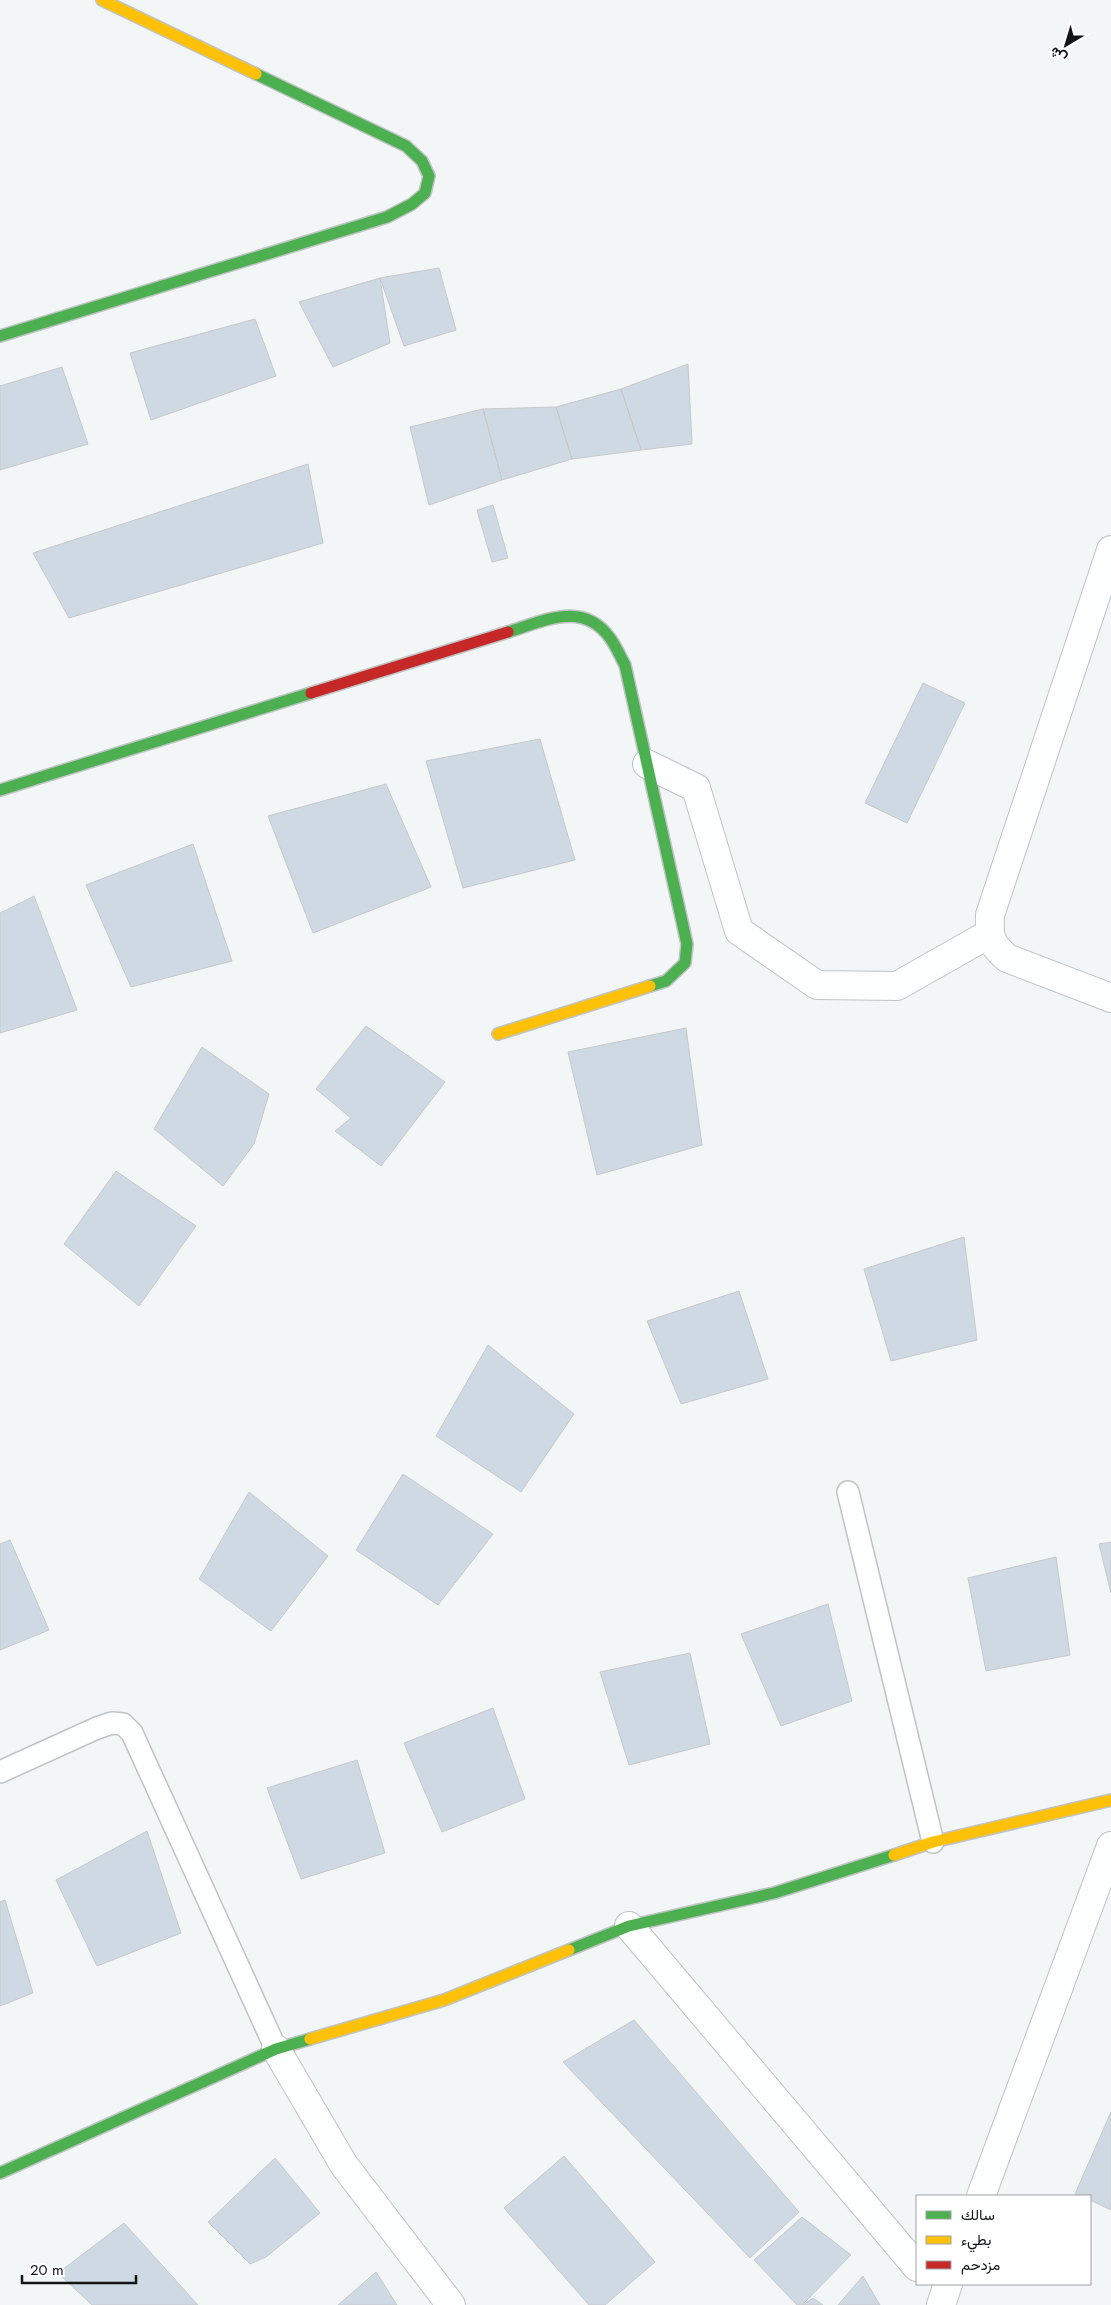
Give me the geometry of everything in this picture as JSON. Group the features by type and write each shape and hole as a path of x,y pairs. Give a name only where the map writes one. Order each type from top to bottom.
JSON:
{"street":[{"path":"0,336 387,217 418,203 426,192 429,180 426,165 406,146 102,0"},
{"path":"1111,550 990,915 989,934 994,946 1008,958 1111,998"},
{"path":"0,790 564,615 590,620 608,637 624,665 683,919 687,944 685,963 666,981 498,1034"},
{"path":"647,764 696,788 738,931 817,985 897,986 989,934"},
{"path":"0,2174 276,2049 444,2000 629,1926 774,1893 933,1842 1111,1800"},
{"path":"981,2195 1111,1846"},
{"path":"629,1926 916,2266"},
{"path":"276,2049 344,2166 451,2305"}],"lane":[{"path":"848,1492 933,1842"},
{"path":"0,1772 112,1723 123,1724 132,1733 276,2049"}],"building":[{"path":"439,268 456,330 404,346 380,278"},
{"path":"380,278 390,343 333,367 299,302"},
{"path":"255,319 276,376 151,420 130,353"},
{"path":"688,364 692,444 641,450 621,389"},
{"path":"62,367 88,444 0,470 0,386"},
{"path":"621,389 641,450 572,459 556,407"},
{"path":"556,407 572,459 502,480 483,409"},
{"path":"483,409 502,480 429,505 410,427"},
{"path":"308,464 323,543 69,618 33,553"},
{"path":"493,505 508,558 492,562 477,510"},
{"path":"923,683 965,703 907,823 865,803"},
{"path":"540,739 575,860 463,888 426,761"},
{"path":"386,784 431,887 313,933 268,816"},
{"path":"193,844 232,961 131,987 86,885"},
{"path":"34,896 77,1010 0,1033 0,913"},
{"path":"366,1026 445,1082 381,1166 335,1131 351,1118 316,1089"},
{"path":"686,1028 702,1145 597,1175 568,1052"},
{"path":"202,1047 269,1094 254,1144 223,1186 154,1129"},
{"path":"116,1171 196,1226 139,1306 64,1244"},
{"path":"964,1237 977,1340 891,1361 864,1269"},
{"path":"739,1291 768,1379 681,1404 647,1321"},
{"path":"488,1345 574,1414 521,1492 436,1436"},
{"path":"403,1474 493,1534 438,1605 356,1550"},
{"path":"249,1492 328,1556 271,1631 199,1579"},
{"path":"10,1540 49,1630 0,1650 0,1544"},
{"path":"1111,1542 1111,1593 1099,1544"},
{"path":"1056,1557 1070,1655 986,1671 968,1578"},
{"path":"828,1604 852,1701 781,1726 741,1634"},
{"path":"690,1653 710,1744 629,1765 600,1672"},
{"path":"493,1708 525,1799 442,1832 404,1743"},
{"path":"357,1760 385,1853 301,1879 267,1788"},
{"path":"147,1831 181,1933 97,1966 56,1880"},
{"path":"5,1900 33,1993 0,2006 0,1902"},
{"path":"634,2020 799,2212 750,2258 563,2062"},
{"path":"1111,2112 1111,2210 1091,2200 1091,2195 1075,2194"},
{"path":"564,2156 655,2262 605,2305 589,2305 504,2208"},
{"path":"275,2158 320,2213 266,2257 250,2264 208,2222"},
{"path":"802,2217 851,2255 802,2305 797,2305 754,2260"},
{"path":"124,2223 198,2305 92,2305 58,2273"},
{"path":"376,2272 397,2305 338,2305"},
{"path":"863,2276 880,2305 838,2305"},
{"path":"813,2298 823,2305 803,2305"}],"traffic: fast":[{"path":"0,336 387,217 412,204 425,193 429,176 422,161 406,146 256,74"},
{"path":"508,632 549,619 562,617 588,619 599,626 610,638 625,665 687,944 685,963 666,981 650,986"},
{"path":"0,790 311,693"},
{"path":"569,1950 629,1926 774,1893 894,1855"},
{"path":"0,2173 276,2049 310,2039"}],"traffic: slow":[{"path":"102,0 256,74"},
{"path":"498,1034 650,986"},
{"path":"894,1855 933,1842 1111,1800"},
{"path":"310,2039 444,2000 569,1950"}],"traffic: jam":[{"path":"311,693 508,632"}]}
